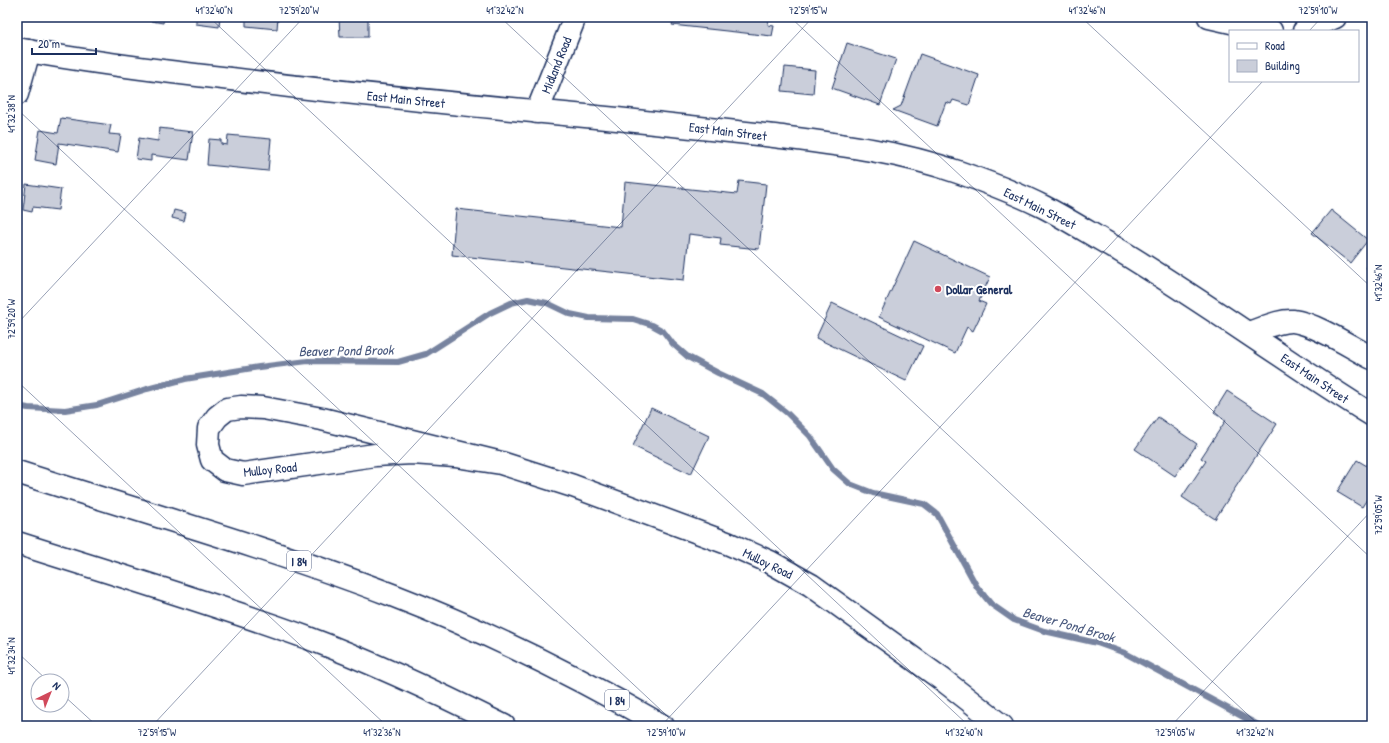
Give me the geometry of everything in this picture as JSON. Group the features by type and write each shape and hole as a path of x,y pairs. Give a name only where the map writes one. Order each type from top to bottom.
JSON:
{"main road":[{"name":"Midland Road","path":"537,112 573,22 573,17"},
{"path":"1209,17 1267,30"},
{"path":"1306,30 1335,17"},
{"name":"East Main Street","path":"23,50 204,76 409,99 689,126 813,141 872,149 920,160 981,180 1046,208 1142,264 1372,415"},
{"path":"17,94 23,50"},
{"path":"1248,333 1284,322 1293,321 1302,323 1324,333 1372,358"},
{"name":"Mulloy Road","path":"501,463 455,456 412,453 375,455 243,474 225,470 212,460 208,445 209,428 217,416 227,409 241,407 263,408 322,419 501,463 573,486 728,543 770,562 811,585 943,680 1002,726"},
{"name":"I 84","path":"17,472 272,553 394,596 454,620 571,675 663,726"},
{"path":"17,543 203,602 309,639 409,680 504,726"}],"building":[{"path":"151,17 164,17 163,23 151,21"},
{"path":"196,17 220,17 219,27 196,24"},
{"path":"246,17 278,17 277,29 246,26"},
{"path":"339,17 368,17 368,37 340,37"},
{"path":"635,17 769,17 768,25 774,26 772,36 672,25 673,22"},
{"path":"847,43 896,59 880,105 832,88"},
{"path":"920,54 979,75 969,105 953,100 951,104 946,102 937,126 893,110 901,106"},
{"path":"785,67 815,70 813,94 782,91"},
{"path":"61,118 111,125 109,134 121,135 118,152 59,143 56,164 35,160 40,130 58,133"},
{"path":"159,128 193,132 189,160 151,155 151,161 136,159 139,138 158,141"},
{"path":"228,135 271,139 268,171 207,165 209,139 221,140 221,144 227,145"},
{"path":"739,181 766,184 759,249 720,245 721,238 689,234 684,280 452,255 456,209 621,227 625,182 737,194"},
{"path":"26,184 61,189 58,210 33,207 32,212 23,210"},
{"path":"174,210 186,213 184,221 172,218"},
{"path":"1331,210 1368,240 1350,263 1312,233"},
{"path":"17,220 21,221 17,239"},
{"name":"Dollar General","path":"914,241 990,277 979,301 986,304 973,331 967,327 955,353 879,317"},
{"path":"1372,260 1372,272 1366,268"},
{"path":"832,303 923,346 906,381 816,338"},
{"path":"1227,391 1277,424 1215,519 1182,497 1206,461 1201,458 1226,420 1214,412"},
{"path":"651,408 709,436 691,474 633,446"},
{"path":"1158,417 1197,444 1175,476 1135,449"},
{"path":"1357,460 1372,469 1372,498 1369,496 1362,507 1337,492"}],"waterway":[{"name":"Beaver Pond Brook","path":"17,406 65,410 97,405 185,379 308,361 398,362 426,354 490,313 511,303 528,299 547,303 570,314 589,318 633,319 652,325 663,331 673,344 688,357 763,394 787,413 810,436 833,469 850,484 873,493 924,504 937,514 977,587 991,604 1014,620 1044,631 1097,643 1125,653 1260,726"}],"place":[{"name":"Dollar General","path":"938,289"}]}
